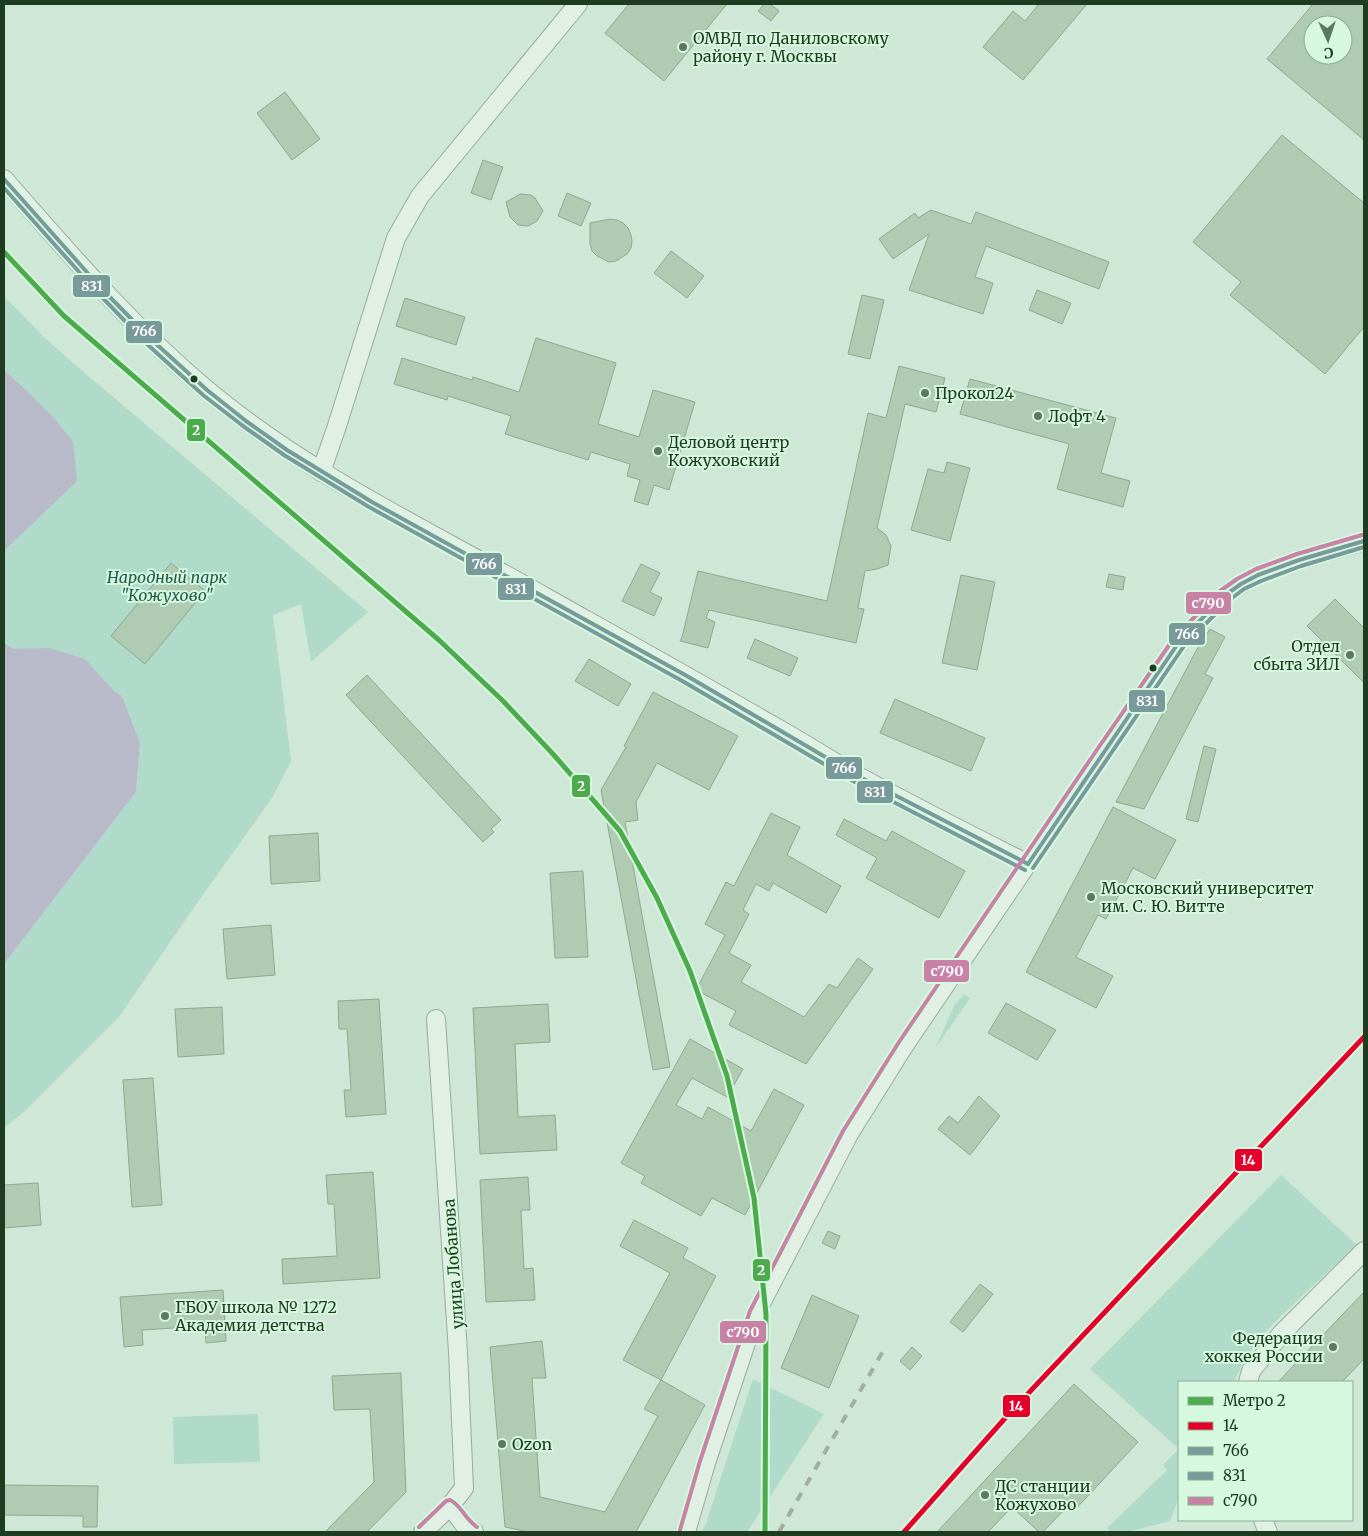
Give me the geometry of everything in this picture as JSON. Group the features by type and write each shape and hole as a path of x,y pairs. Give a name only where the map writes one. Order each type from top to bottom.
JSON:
{"street":[{"path":"321,472 396,238 420,196 578,4"},
{"path":"4,179 72,256 156,345 209,392 268,438 351,490 473,556 853,773 1028,864"},
{"path":"686,1532 706,1463 756,1313 849,1134 908,1039 1179,642 1224,596 1241,584 1258,575 1299,560 1364,540"},
{"name":"улица Лобанова","path":"423,1532 450,1506 464,1488 458,1343 436,1018"},
{"path":"1248,1381 1252,1371 1282,1333 1364,1251"},
{"path":"450,1506 466,1527 474,1532"}],"green space":[{"name":"Народный парк \"Кожухово\"","path":"4,296 45,338 80,369 368,612 311,662 301,604 273,615 291,761 272,798 119,1017 25,1111 4,1128 4,964 136,792 140,743 122,696 114,691 85,659 50,648 15,650 4,643 4,551 77,480 25,389 4,370"},
{"path":"964,994 970,998 935,1049 954,1006"},
{"path":"1281,1175 1357,1245 1273,1324 1254,1346 1234,1381 1178,1381 1178,1448 1090,1369"},
{"path":"753,1379 824,1414 747,1532 702,1532 706,1523"},
{"path":"258,1414 260,1462 174,1464 173,1417"},
{"path":"1178,1450 1178,1500 1170,1521 1127,1532 1111,1532 1107,1528 1167,1470 1163,1465"}],"water":[{"path":"4,370 54,418 73,442 77,481 4,551"},
{"path":"4,643 14,649 50,648 85,659 114,691 122,696 140,743 136,792 4,964"}],"building":[{"path":"629,4 727,4 664,81 605,33"},
{"path":"764,4 770,4 779,11 771,21 758,11"},
{"path":"1039,4 1087,4 1023,80 983,47 1013,11 1025,21"},
{"path":"1313,4 1364,4 1364,140 1267,59 1303,16 1303,65 1353,65 1353,15 1304,15"},
{"path":"285,92 320,139 292,160 257,113"},
{"path":"1282,135 1364,203 1364,327 1325,374 1230,295 1241,282 1193,242"},
{"path":"483,160 503,167 491,200 471,193"},
{"path":"567,193 591,203 581,226 558,216"},
{"path":"520,194 531,195 543,211 537,221 528,226 518,225 510,217 506,202"},
{"path":"931,210 971,224 976,212 1109,262 1099,289 986,246 975,277 993,283 983,314 909,290 929,234 893,259 879,239 915,213 918,218"},
{"path":"610,219 623,223 628,228 632,241 631,248 627,254 616,261 609,262 592,251 590,223"},
{"path":"671,251 704,276 687,298 654,273"},
{"path":"1037,290 1071,303 1062,324 1029,310"},
{"path":"862,295 884,300 870,359 848,354"},
{"path":"405,298 465,317 456,345 396,326"},
{"path":"536,338 616,363 598,424 639,437 653,390 695,402 669,490 654,485 648,505 634,501 640,480 627,476 630,464 591,452 588,460 505,434 511,416 448,396 447,400 394,384 402,358 472,380 473,377 519,392"},
{"path":"899,366 945,378 936,412 905,404 877,528 886,535 891,546 888,565 865,571 858,608 864,609 856,643 709,610 706,618 715,622 708,648 680,641 698,571 827,601 868,413 886,418"},
{"name":"Лофт 4","path":"970,379 1116,418 1101,473 1130,481 1123,507 1057,489 1069,444 960,414"},
{"path":"947,462 970,468 950,541 911,530 928,469 944,473"},
{"path":"171,563 205,591 145,664 111,636"},
{"path":"641,564 660,573 650,592 662,598 654,616 622,601"},
{"path":"1109,574 1125,577 1123,590 1106,587"},
{"path":"961,575 995,582 977,670 942,663"},
{"name":"Отдел сбыта ЗИЛ","path":"1335,599 1364,628 1364,683 1307,626"},
{"path":"1210,629 1225,637 1205,674 1213,678 1144,809 1116,802 1196,651"},
{"path":"755,639 798,658 790,676 747,658"},
{"path":"589,659 631,684 618,706 575,681"},
{"path":"367,675 501,820 491,829 494,832 483,842 346,695"},
{"path":"653,692 738,736 709,790 657,763 636,802 638,820 625,822 670,1067 653,1070 601,790 626,747 624,746"},
{"path":"895,699 985,738 971,771 880,733"},
{"path":"1204,746 1216,749 1198,822 1186,819"},
{"name":"Московский университет им. С. Ю. Витте","path":"1113,807 1176,840 1155,879 1133,868 1106,919 1098,915 1076,957 1113,976 1096,1008 1026,972"},
{"path":"771,813 800,827 787,855 841,886 826,913 773,883 769,891 756,884 743,910 749,914 729,953 751,965 741,982 804,1017 829,984 837,988 858,958 873,969 806,1064 729,1025 736,1011 696,990 725,935 705,924 726,882 734,886"},
{"path":"844,819 886,841 892,831 965,871 939,918 866,878 877,858 836,835"},
{"path":"318,833 320,881 271,884 269,836"},
{"path":"583,871 588,957 555,958 550,873"},
{"path":"271,925 275,975 227,979 223,929"},
{"path":"379,999 386,1114 346,1117 344,1090 351,1090 347,1029 339,1029 338,1001"},
{"path":"1006,1003 1056,1030 1037,1060 988,1033"},
{"path":"548,1004 550,1042 515,1044 518,1117 555,1115 557,1150 480,1154 473,1008"},
{"path":"222,1007 224,1054 178,1057 175,1009"},
{"path":"690,1039 743,1069 727,1097 692,1078 676,1105 702,1119 708,1107 751,1131 774,1089 804,1105 745,1215 712,1198 701,1216 641,1183 645,1176 621,1163"},
{"path":"153,1078 162,1205 132,1207 123,1080"},
{"path":"979,1096 1000,1116 970,1155 938,1129 949,1116 958,1123"},
{"path":"373,1172 380,1278 283,1284 282,1259 337,1256 334,1204 328,1204 326,1175"},
{"path":"528,1177 530,1210 521,1210 524,1269 533,1268 535,1300 486,1302 480,1180"},
{"path":"38,1183 41,1225 4,1228 4,1185"},
{"path":"634,1220 688,1248 683,1258 716,1276 661,1380 623,1360 670,1273 620,1246"},
{"path":"828,1231 840,1236 835,1249 822,1243"},
{"path":"980,1284 993,1294 963,1332 950,1322"},
{"path":"223,1290 226,1341 206,1343 205,1326 142,1330 143,1345 124,1347 120,1297"},
{"path":"1364,1292 1364,1359 1343,1381 1279,1381"},
{"path":"812,1295 859,1316 829,1388 781,1368"},
{"path":"542,1341 546,1378 532,1378 540,1497 605,1512 658,1416 644,1409 661,1380 705,1405 636,1532 529,1532 505,1527 490,1347"},
{"path":"912,1347 922,1356 910,1370 900,1361"},
{"path":"401,1373 406,1492 367,1532 325,1532 374,1482 370,1409 334,1410 332,1376"},
{"path":"1074,1384 1138,1442 1073,1512 1067,1507 1043,1532 1039,1532 1012,1507 988,1532 937,1532"},
{"path":"4,1485 98,1486 97,1527 83,1527 83,1516 4,1515"}],"railway":[{"path":"779,1532 886,1346"}],"metro line":[{"name":"2","path":"4,252 64,316 440,641 503,701 553,754 620,831 657,898 690,971 727,1076 754,1198 766,1314 765,1532"}],"transit line":[{"name":"766","path":"4,179 101,288 153,341 207,390 287,450 372,502 687,676 856,775 1028,864"},
{"name":"831","path":"4,188 97,292 148,345 203,395 284,455 369,507 684,682 853,781 1025,870"},
{"name":"с790","path":"680,1530 700,1461 750,1311 843,1131 899,1042 1092,757 1174,638 1220,591 1256,569 1297,554 1362,535"},
{"name":"766","path":"1028,864 1179,642 1224,596 1258,575 1299,560 1364,541"},
{"name":"831","path":"1033,868 1184,646 1228,601 1244,589 1261,581 1301,566 1364,547"},
{"name":"14","path":"904,1532 1007,1416 1364,1037"},
{"name":"с790","path":"419,1527 446,1501 450,1500 477,1527"}],"place":[{"name":"ОМВД по Даниловскому району г. Москвы","path":"683,47"},
{"name":"Прокол24","path":"925,393"},
{"name":"Лофт 4","path":"1038,416"},
{"name":"Деловой центр Кожуховский","path":"658,451"},
{"name":"Отдел сбыта ЗИЛ","path":"1350,655"},
{"name":"Московский университет им. С. Ю. Витте","path":"1091,897"},
{"name":"ГБОУ школа № 1272 Академия детства","path":"165,1316"},
{"name":"Федерация хоккея России","path":"1333,1347"},
{"name":"Ozon","path":"502,1444"},
{"name":"ДС станции Кожухово","path":"985,1495"}]}
